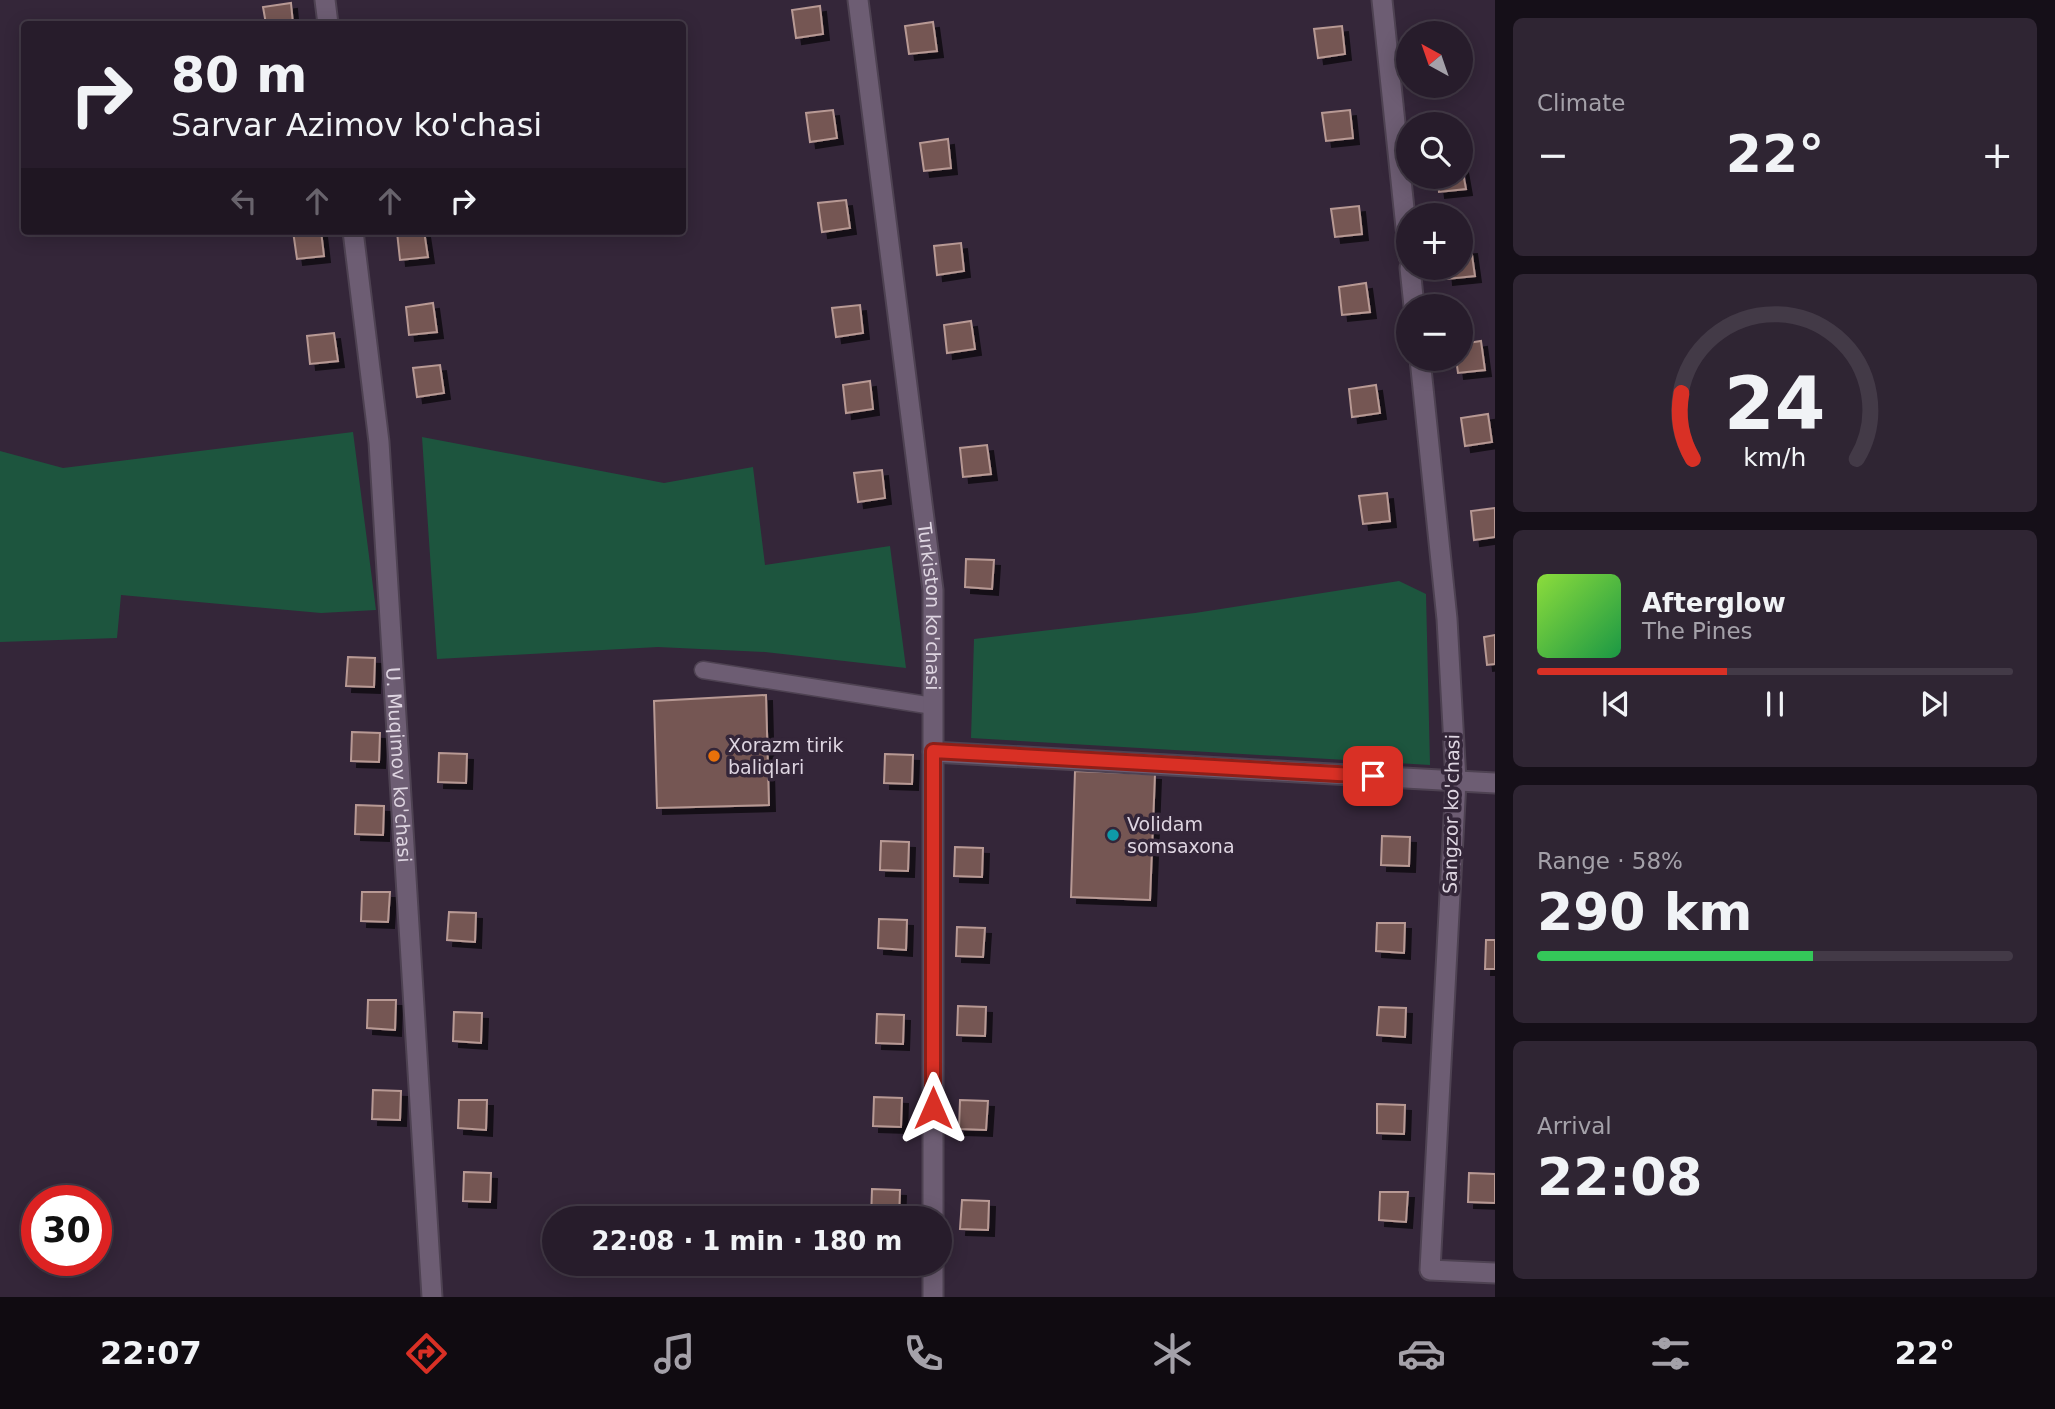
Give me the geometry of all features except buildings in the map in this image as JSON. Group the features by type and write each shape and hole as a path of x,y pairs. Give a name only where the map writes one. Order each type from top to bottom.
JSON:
{"street":[{"path":"325,0 328,21"},
{"name":"Turkiston ko'chasi","path":"858,0 933,590 933,1206"},
{"path":"1382,0 1403,203"},
{"name":"U. Muqimov ko'chasi","path":"353,235 379,442 432,1297"},
{"name":"Sangzor ko'chasi","path":"1421,371 1447,619 1456,781 1430,1270 1495,1273"},
{"path":"933,751 1495,783"},
{"path":"933,1276 933,1297"}],"lane":[{"path":"703,670 933,706"}],"green space":[{"path":"353,432 376,610 321,613 121,595 117,638 0,642 0,451 63,468"},
{"path":"422,437 664,483 753,467 765,565 890,546 906,668 765,652 658,647 437,659"},
{"path":"1399,581 1426,594 1430,765 971,738 974,639 1195,613"}],"place":[{"name":"Xorazm tirik baliqlari","path":"714,756"},
{"name":"Volidam somsaxona","path":"1113,835"}],"route":[{"path":"933,1108 933,751 1373,776"}]}
